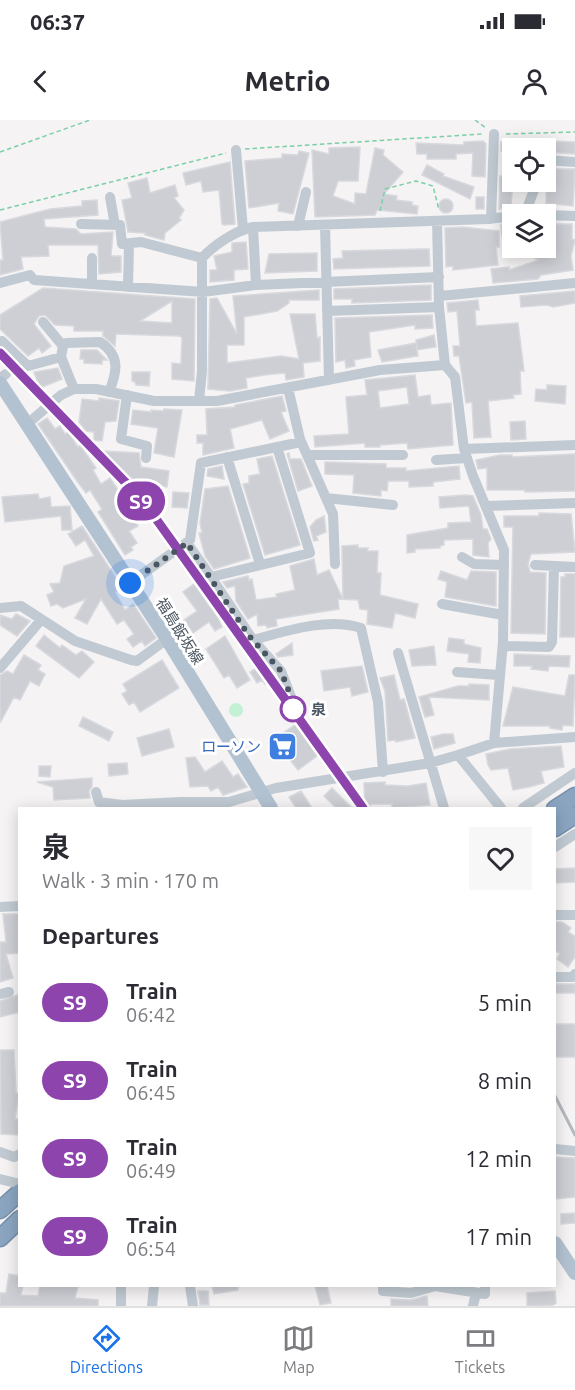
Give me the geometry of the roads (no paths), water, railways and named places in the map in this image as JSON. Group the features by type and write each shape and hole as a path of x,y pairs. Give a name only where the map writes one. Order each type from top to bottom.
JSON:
{"highway":[{"path":"556,808 575,796"},
{"path":"556,827 575,815"},
{"path":"0,1210 18,1193"},
{"path":"0,1238 18,1221"}],"main road":[{"name":"福島飯坂線","path":"2,378 26,424 167,639 270,807"},
{"path":"556,1244 575,1273"}],"street":[{"path":"491,219 494,134"},
{"path":"236,150 256,285"},
{"path":"556,161 575,162"},
{"path":"298,226 306,192"},
{"path":"110,197 115,225"},
{"path":"556,215 575,216"},
{"path":"202,258 219,243 248,228 502,218"},
{"path":"439,221 440,302 445,365 455,377 466,454 501,537 504,565 503,646 494,743"},
{"path":"81,224 120,225 122,244 141,242 202,258"},
{"path":"325,225 329,380"},
{"path":"128,287 129,244"},
{"path":"92,258 92,284"},
{"path":"199,402 202,371 202,258"},
{"path":"0,283 30,275 34,280 203,292 256,285 439,277"},
{"path":"327,311 440,302 575,283"},
{"path":"43,322 62,352 74,389"},
{"path":"2,341 28,366 62,352 66,343 100,342 106,346 117,365 109,392"},
{"path":"26,424 61,395 74,389 109,392 154,401 199,402 234,399 380,370 445,365"},
{"path":"288,388 301,442 309,455 333,514 335,564"},
{"path":"127,395 121,439 147,446 146,458"},
{"path":"130,583 187,543 193,532 201,463 301,442"},
{"path":"436,460 466,454 575,445"},
{"path":"211,577 310,553 277,447"},
{"path":"309,455 403,455"},
{"path":"227,457 260,564"},
{"path":"326,498 393,505"},
{"path":"487,506 575,503"},
{"path":"187,543 253,640 281,671 295,707"},
{"path":"462,557 474,564 504,565"},
{"path":"535,565 575,567"},
{"path":"503,646 549,647 552,642 554,566"},
{"path":"442,604 503,615"},
{"path":"0,608 21,606 75,641 131,660 137,661 167,639"},
{"path":"0,668 41,620"},
{"path":"253,640 287,631 345,623 361,628 378,702 383,772"},
{"path":"399,653 444,807"},
{"path":"457,672 499,675"},
{"path":"96,792 99,802 122,805 229,802 263,794 276,788 430,764 494,743 575,737"},
{"path":"458,755 500,807"},
{"path":"524,807 575,772"},
{"path":"556,846 575,834"},
{"path":"0,907 18,906"},
{"path":"556,915 575,915"},
{"path":"556,977 573,977 575,974"},
{"path":"556,1149 575,1150"},
{"path":"0,1152 14,1157 18,1155"},
{"path":"0,1179 18,1184"},
{"path":"121,1287 121,1306"},
{"path":"152,1306 154,1287"},
{"path":"190,1287 193,1306"},
{"path":"383,1287 383,1292 411,1293 432,1287"},
{"path":"441,1287 485,1294 485,1287"},
{"path":"473,1306 476,1293"}],"railway":[{"path":"0,353 127,484 154,516 362,807"},
{"path":"556,1098 575,1135"}],"train":[{"name":"S9","path":"0,353 28,385 127,484 154,516 362,807"}],"place":[{"name":"泉","path":"293,709"},
{"name":"ローソン","path":"282,746"}]}
